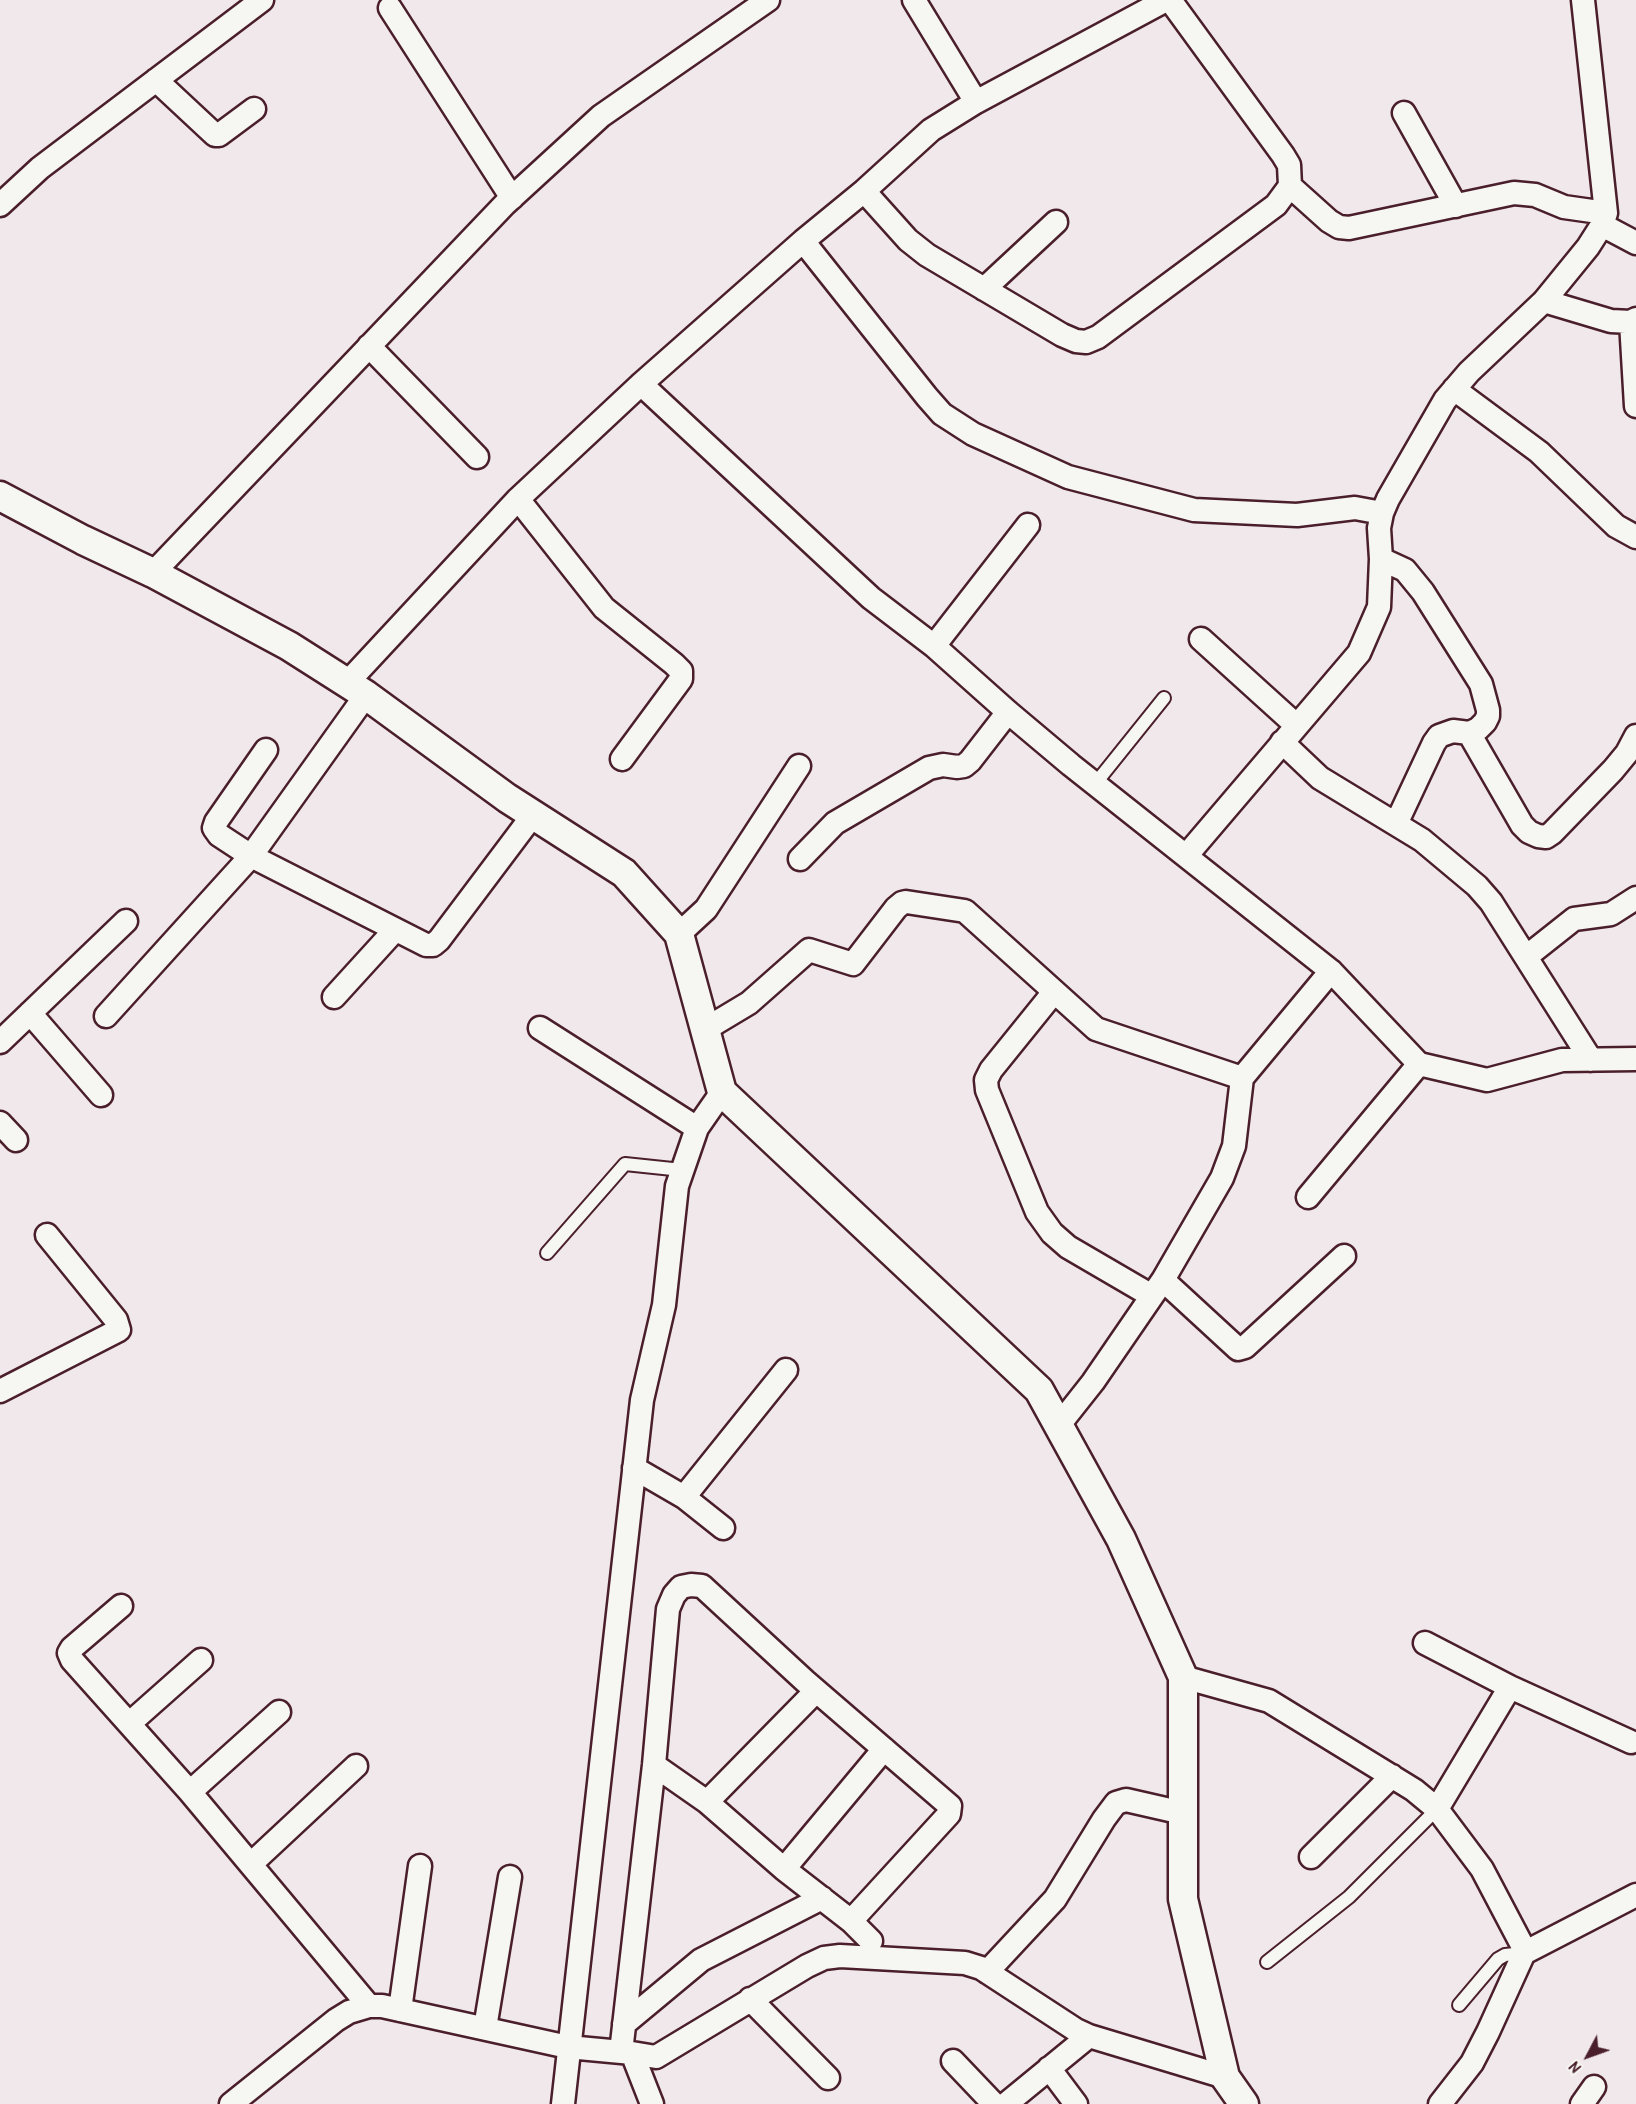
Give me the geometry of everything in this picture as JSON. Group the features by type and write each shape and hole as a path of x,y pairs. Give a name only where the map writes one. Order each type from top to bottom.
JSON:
{"street":[{"path":"0,205 40,168 262,0"},
{"path":"153,573 512,198 601,117 768,0"},
{"path":"914,0 976,102"},
{"path":"106,1016 251,856 357,689 518,499 641,384 931,130 976,102 1168,0 1283,155 1289,165 1290,186 1276,205 1098,337 1086,342 1076,341 1062,335 918,248 864,191"},
{"path":"1186,856 1347,668 1366,640 1379,607 1381,559 1379,528 1382,513 1454,388 1545,301 1588,247 1604,219 1583,0"},
{"path":"390,8 512,198"},
{"path":"156,80 215,135 219,135 254,109"},
{"path":"1404,113 1456,206"},
{"path":"1290,186 1339,227 1349,228 1514,193 1535,195 1564,207 1604,219 1636,243"},
{"path":"984,289 1056,222"},
{"path":"803,241 927,398 942,414 973,434 1068,477 1194,510 1297,515 1355,508 1382,513"},
{"path":"1545,301 1611,321 1634,321 1636,406"},
{"path":"369,346 477,456"},
{"path":"641,384 871,598 934,646 1008,712 1095,784 1331,971 1419,1064 1487,1080 1562,1060 1636,1059"},
{"path":"1454,388 1539,452 1616,526 1636,537"},
{"path":"0,496 83,540 153,573 290,646 357,689 498,791 624,873 679,934 722,1092 1039,1390 1121,1539 1183,1677 1183,1899 1225,2077 1244,2104"},
{"path":"518,499 604,608 681,671 681,679 622,759"},
{"path":"934,646 1028,525"},
{"path":"1381,559 1405,570 1413,578 1481,684 1486,696 1488,716 1478,729 1469,732 1453,731 1439,736 1396,824"},
{"path":"1201,639 1289,734 1320,778 1432,847 1477,886 1491,902 1591,1060"},
{"path":"800,860 835,823 929,768 943,765 964,766 1008,712"},
{"path":"1469,732 1522,825 1538,837 1546,837 1552,833 1613,770 1627,753 1636,736"},
{"path":"266,750 216,822 214,828 219,835 251,856 426,945 433,945 439,940 534,815"},
{"path":"679,934 706,909 799,766"},
{"path":"1526,957 1574,920 1611,914 1636,898"},
{"path":"704,1030 754,999 809,950 853,964 896,908 906,902 965,911 1096,1029 1242,1078"},
{"path":"0,1041 126,921"},
{"path":"334,997 395,930"},
{"path":"1059,1425 1094,1382 1158,1288 1222,1178 1234,1146 1242,1078 1331,971"},
{"path":"1054,992 991,1070 986,1080 987,1090 1037,1212 1052,1233 1068,1247 1158,1288 1238,1349 1245,1347 1344,1256"},
{"path":"30,1013 101,1095"},
{"path":"540,1028 697,1128"},
{"path":"1308,1197 1419,1064"},
{"path":"562,2104 642,1400 664,1305 677,1186 697,1128 722,1092"},
{"path":"0,1123 16,1140"},
{"path":"0,1392 119,1330 116,1320 47,1235"},
{"path":"684,1497 786,1370"},
{"path":"634,1468 684,1497 723,1528"},
{"path":"652,2104 626,2052 624,2025 654,1765 668,1609 674,1595 681,1587 702,1586 816,1691 950,1806 949,1814 851,1921"},
{"path":"121,1606 69,1653 72,1660 190,1792 369,2006"},
{"path":"1425,1643 1510,1687 1630,1742"},
{"path":"130,1723 201,1660"},
{"path":"1183,1677 1269,1701 1424,1797 1437,1809 1482,1869 1524,1953"},
{"path":"1437,1809 1510,1687"},
{"path":"707,1802 816,1691"},
{"path":"190,1792 279,1712"},
{"path":"784,1869 884,1749"},
{"path":"654,1765 707,1802 784,1869 851,1921 871,1941"},
{"path":"251,1864 356,1766"},
{"path":"1311,1857 1392,1776"},
{"path":"987,1972 1055,1899 1116,1803 1126,1800 1183,1813"},
{"path":"400,2010 420,1866"},
{"path":"484,2028 510,1877"},
{"path":"1440,2104 1472,2063 1524,1953 1636,1895"},
{"path":"624,2025 701,1960 822,1898"},
{"path":"231,2104 336,2020 349,2012 369,2006 400,2010 567,2047 656,2057 807,1966 824,1958 840,1956 965,1963 987,1972 1076,2030 1089,2036 1225,2077"},
{"path":"750,1999 828,2078"},
{"path":"1006,2104 1089,2036"},
{"path":"953,2061 994,2104"},
{"path":"1049,2068 1076,2104"}],"lane":[{"path":"1095,784 1164,698"},
{"path":"547,1253 625,1164 682,1170"},
{"path":"1267,1962 1354,1893 1437,1809"},
{"path":"1459,2005 1498,1959 1505,1955 1524,1953"}]}
